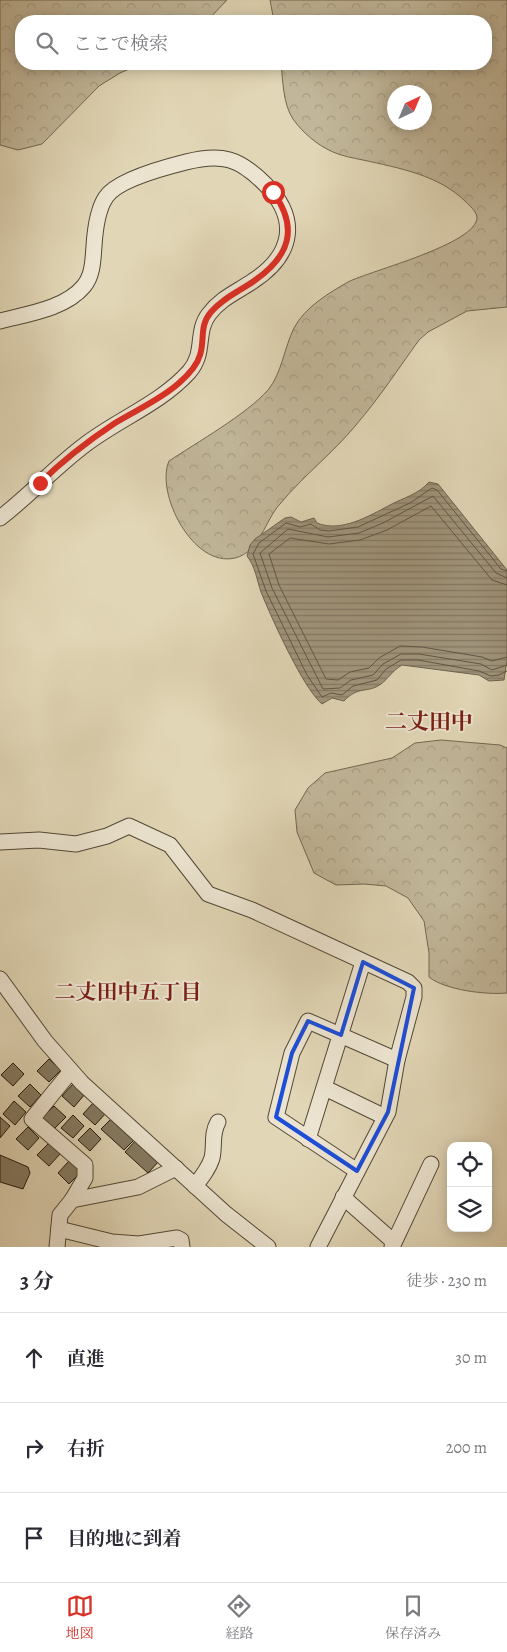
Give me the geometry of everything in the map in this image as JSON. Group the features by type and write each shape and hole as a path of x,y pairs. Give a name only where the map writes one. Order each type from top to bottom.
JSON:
{"street":[{"path":"0,322 56,305 81,290 89,278 93,260 95,234 105,198 120,185 187,162 217,158 231,159 260,179 284,208 289,232 280,255 263,274 226,297 210,313 202,330 200,356 190,371 163,395 115,423 80,448 0,518"},
{"path":"0,842 39,840 76,844 107,836 129,826 170,845 208,894 252,910 408,982 414,988 414,997 397,1060 385,1117 318,1247"},
{"path":"308,1139 363,962"},
{"path":"0,979 45,1041 71,1071 226,1214 268,1247"},
{"path":"357,1171 276,1117 292,1053 308,1021 397,1060"},
{"path":"57,1247 60,1215 72,1200 85,1178 85,1165 32,1119 71,1071"},
{"path":"325,1088 385,1117"},
{"path":"195,1186 210,1165 214,1129 218,1122"},
{"path":"343,1197 393,1244 431,1164"},
{"path":"72,1200 138,1188 176,1168"},
{"path":"59,1229 112,1242 139,1244 177,1238 181,1240 182,1247"}],"highlighted area":[{"path":"363,962 414,988 388,1112 357,1171 276,1117 292,1053 308,1021 341,1035"}],"green space":[{"path":"0,0 227,0 213,15 15,15 15,70 127,70 99,86 42,144 18,150 0,145"},
{"path":"270,0 507,0 507,307 467,311 428,332 419,340 381,394 356,425 280,504 250,549 243,555 235,558 220,558 205,552 192,540 181,525 168,491 166,475 169,461 235,418 268,390 277,376 294,328 304,314 318,301 348,282 442,247 473,227 477,217 473,209 466,202 444,185 431,179 404,170 340,155 321,146 297,124 287,106 282,70 492,70 492,15 273,15"},
{"path":"441,740 500,745 507,748 507,993 466,991 436,982 429,977 429,953 424,921 408,898 386,886 364,884 336,885 314,873 297,832 295,810 308,788 325,773 392,758 415,743"}],"water":[{"path":"429,482 438,484 507,570 507,660 504,680 489,681 479,675 402,665 376,687 354,693 344,701 332,698 322,704 314,696 297,668 272,618 254,569 247,556 250,545 255,539 285,518 291,517 301,522 314,518 317,523 326,526 345,525 364,518 421,490"}],"building":[{"path":"49,1059 61,1070 49,1082 37,1071"},
{"path":"13,1063 24,1074 13,1086 1,1075"},
{"path":"30,1084 41,1095 30,1107 18,1096"},
{"path":"73,1084 85,1094 74,1107 62,1096"},
{"path":"14,1101 26,1112 15,1125 3,1114"},
{"path":"94,1102 106,1113 95,1125 83,1114"},
{"path":"54,1106 66,1117 54,1129 42,1118"},
{"path":"73,1115 84,1126 73,1138 61,1128"},
{"path":"0,1117 10,1126 0,1138"},
{"path":"113,1117 136,1138 124,1150 101,1129"},
{"path":"28,1127 39,1138 28,1150 16,1139"},
{"path":"90,1128 101,1139 90,1151 78,1140"},
{"path":"137,1139 160,1160 148,1173 125,1152"},
{"path":"49,1143 60,1154 49,1166 37,1155"},
{"path":"0,1155 28,1167 30,1173 23,1189 0,1182"},
{"path":"69,1161 81,1172 69,1184 58,1173"}],"district":[{"name":"二丈田中","path":"429,722"},
{"name":"二丈田中五丁目","path":"128,992"}],"route":[{"path":"40,483 59,464 87,443 115,423 163,395 179,383 190,371 200,356 202,330 205,320 210,313 226,297 253,282 263,274 280,255 286,244 289,232 288,218 284,208 273,192"}]}
